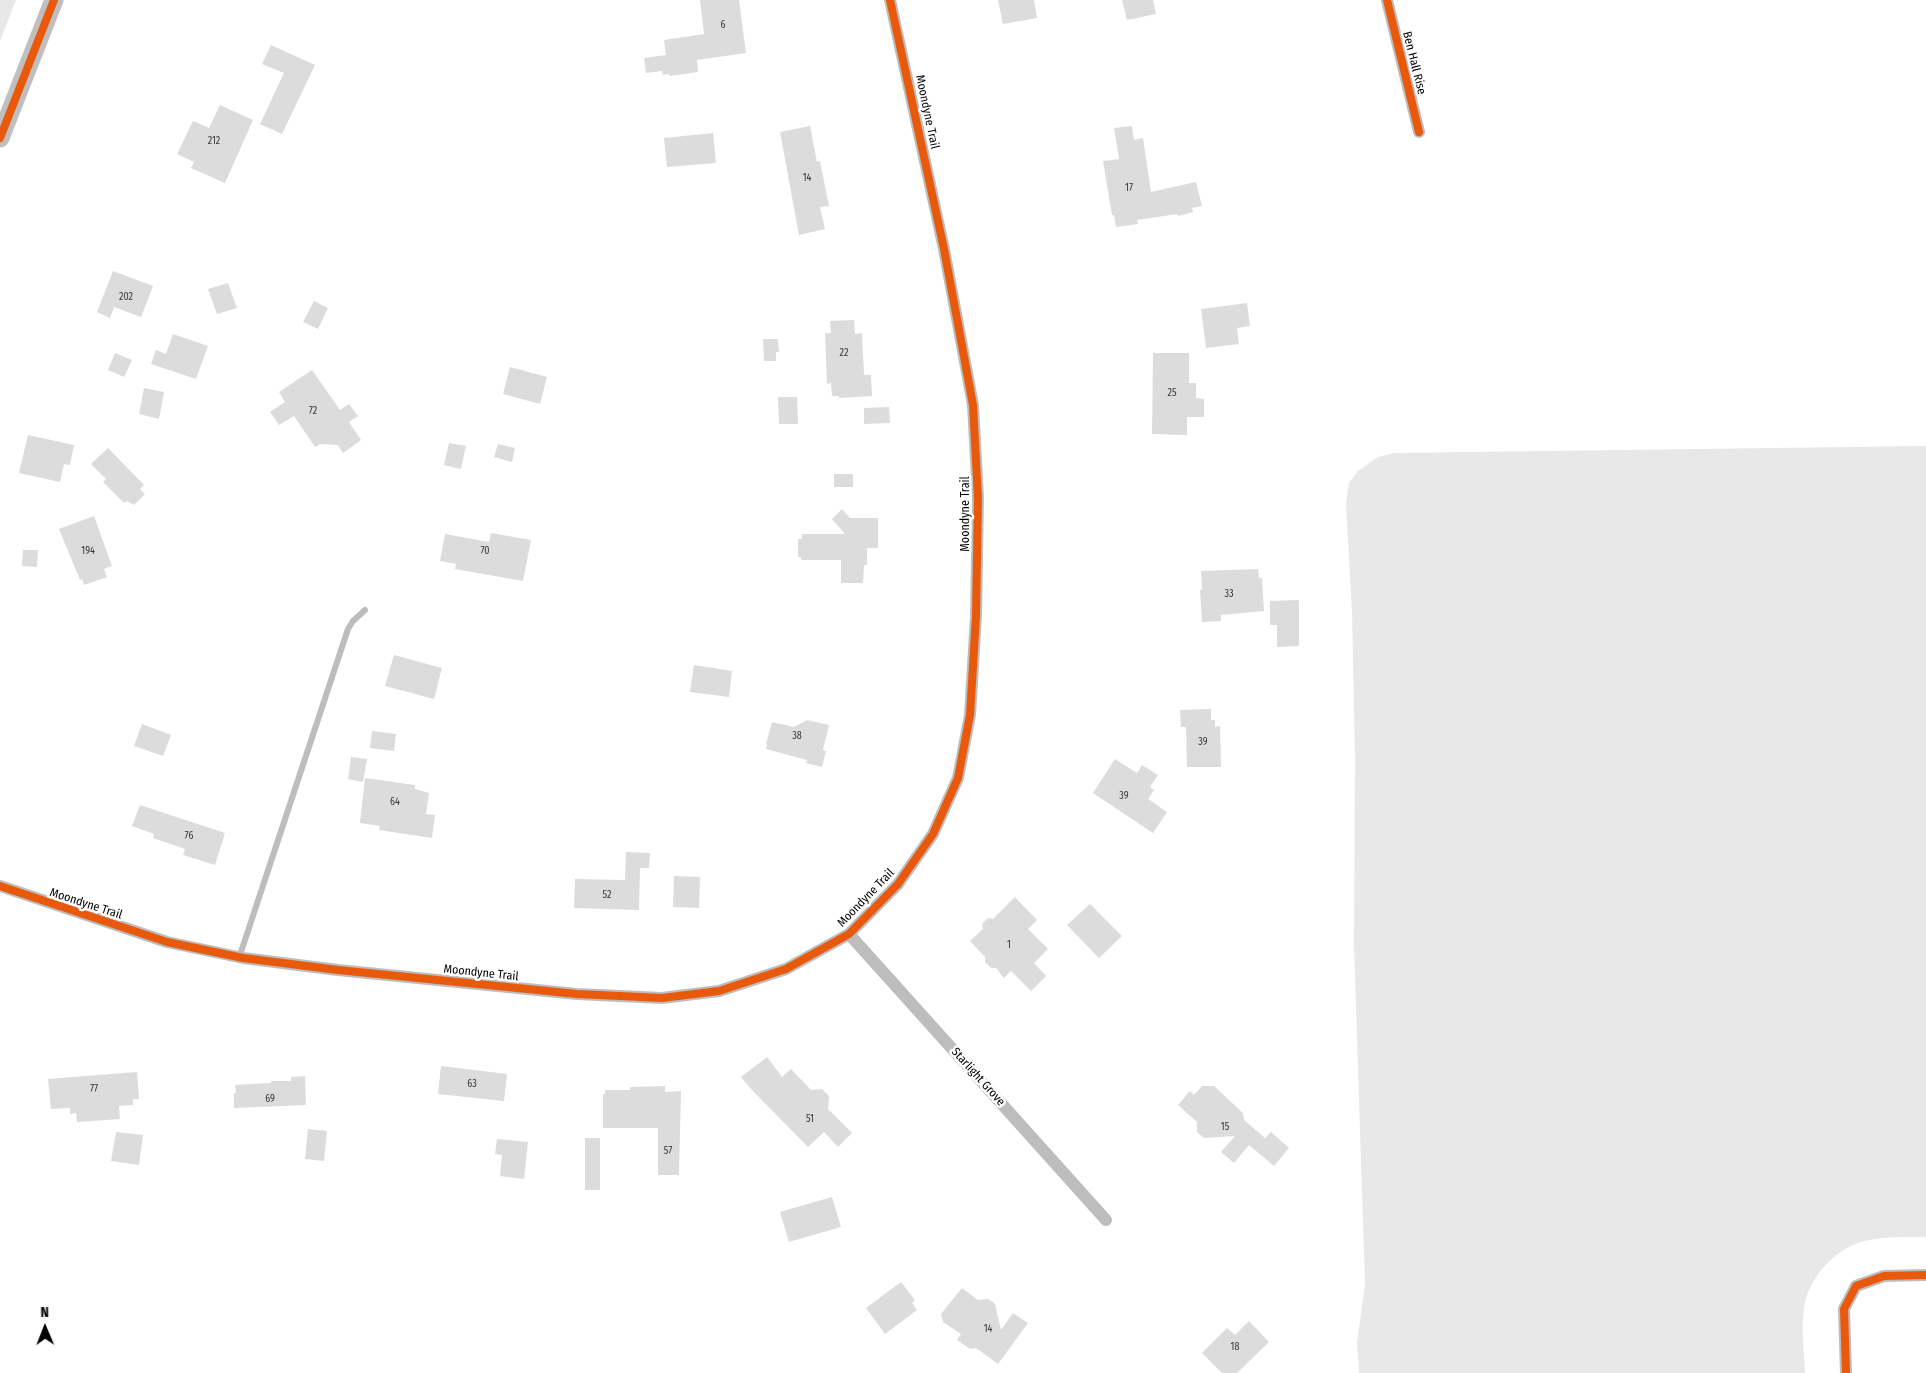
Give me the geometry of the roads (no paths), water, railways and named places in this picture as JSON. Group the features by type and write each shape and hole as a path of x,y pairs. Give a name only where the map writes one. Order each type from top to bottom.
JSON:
{"street":[{"path":"0,138 54,0"},
{"name":"Moondyne Trail","path":"0,886 167,942 239,958 557,992 662,998 719,991 786,969 849,934 903,877 933,834 958,778 970,715 976,616 978,498 973,405 944,250 890,0"},
{"name":"Ben Hall Rise","path":"1386,0 1419,132"},
{"name":"Starlight Grove","path":"849,934 1106,1220"},
{"path":"1846,1373 1844,1309 1856,1286 1884,1276 1926,1275"}],"lane":[{"path":"239,958 348,629 353,621 365,610"}]}
